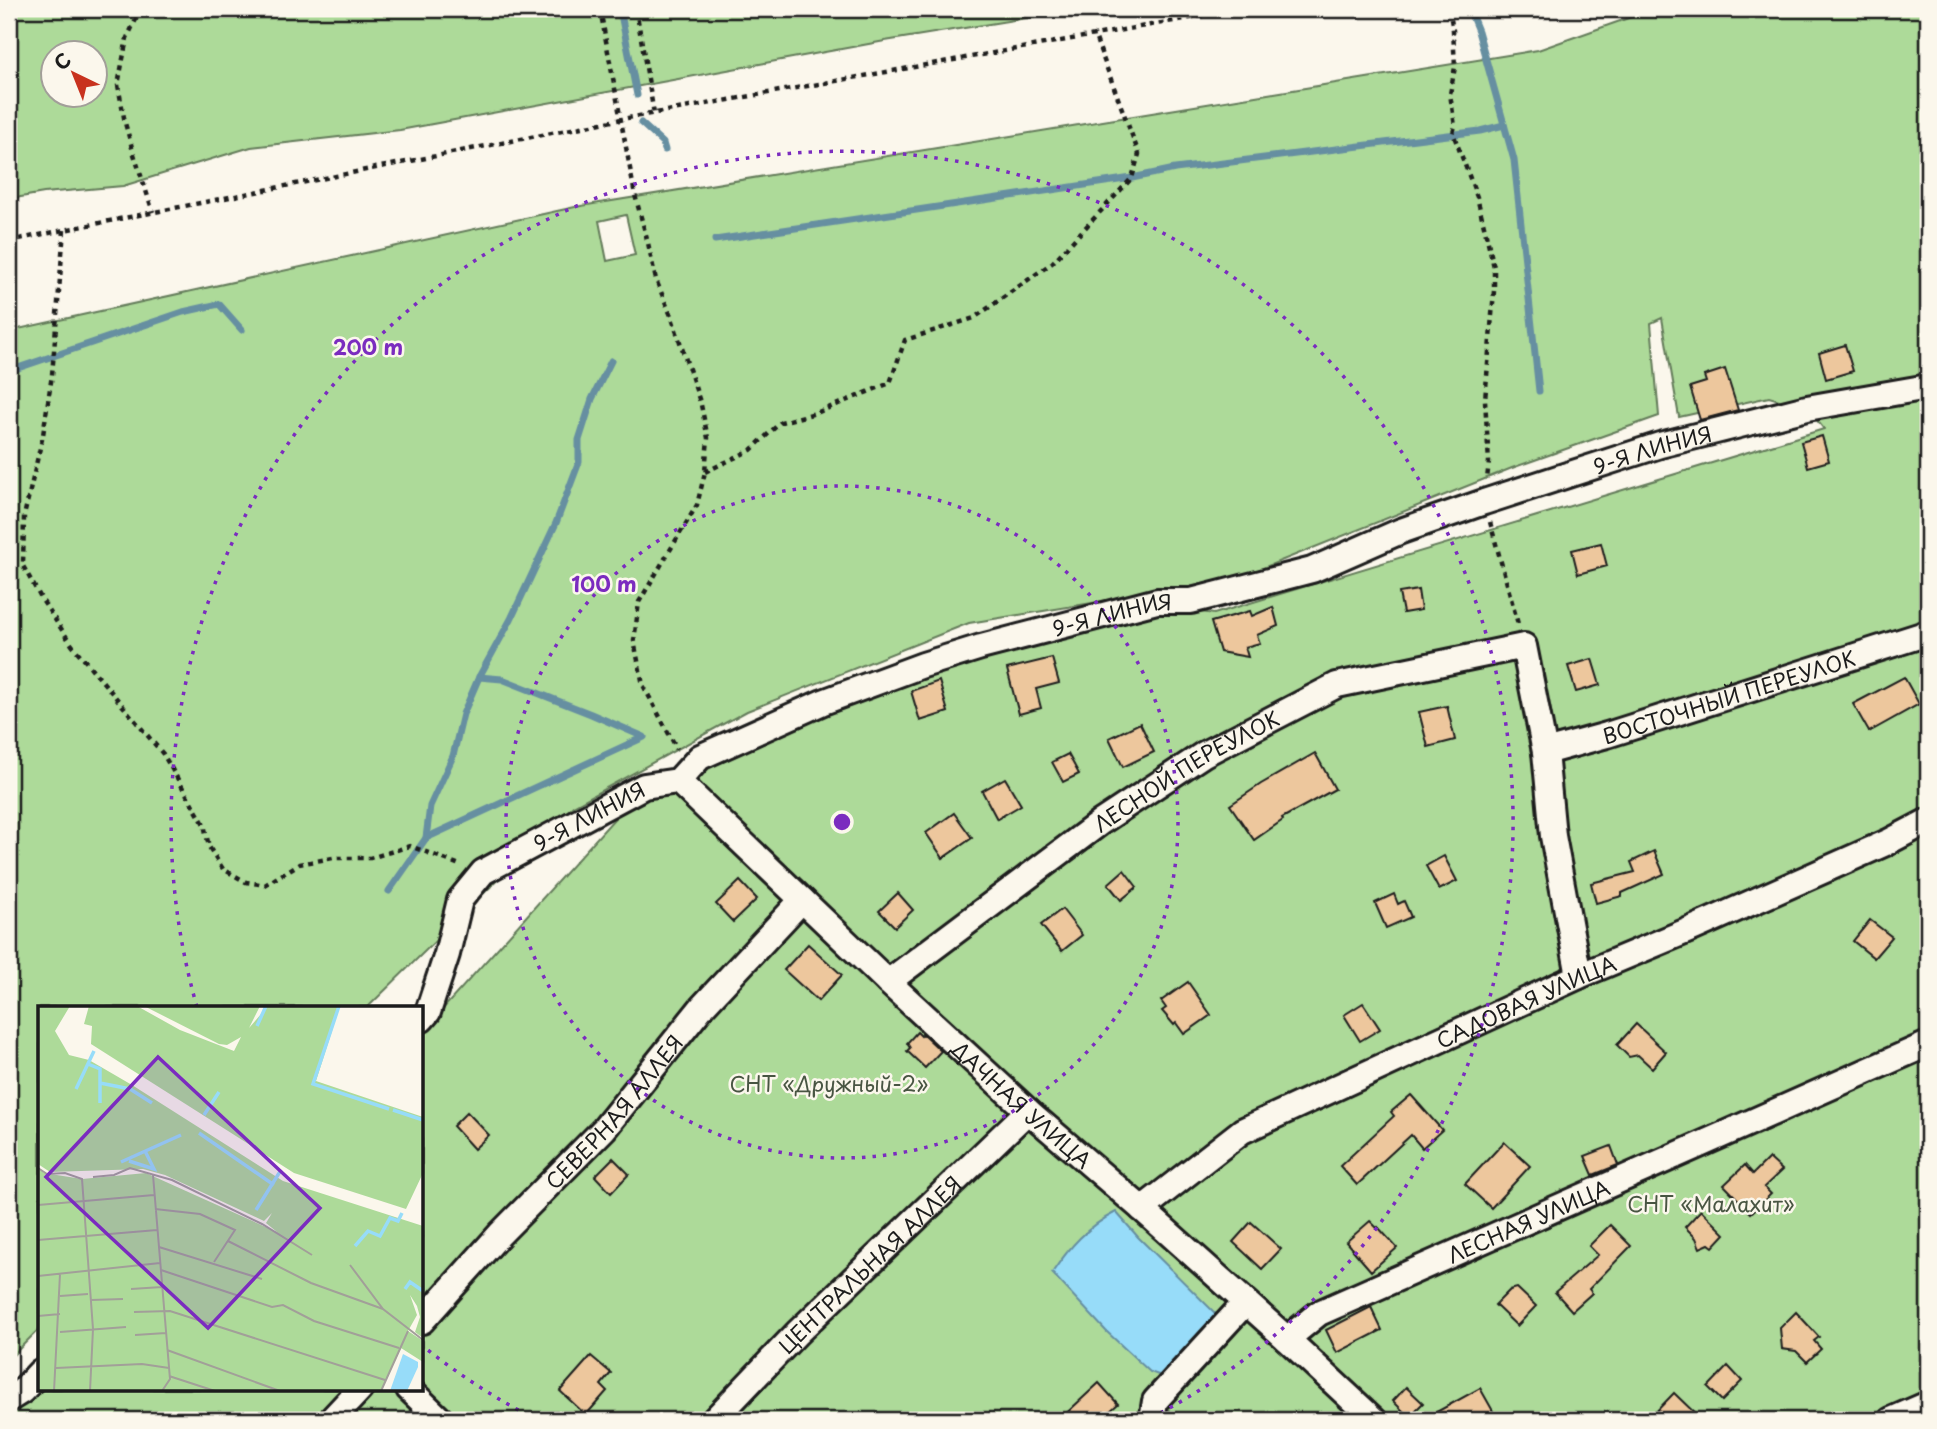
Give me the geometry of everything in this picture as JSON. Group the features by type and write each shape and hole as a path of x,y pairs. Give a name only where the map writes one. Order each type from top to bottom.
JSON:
{"street":[{"name":"9-Я ЛИНИЯ","path":"424,1017 428,1012 447,954 460,900 483,872 644,786 678,780 700,757 823,702 981,647 1157,601 1191,601 1312,570 1401,531 1484,502 1687,439 1807,408 1928,387"},
{"name":"ВОСТОЧНЫЙ ПЕРЕУЛОК","path":"1545,751 1607,735 1921,635"},
{"path":"1524,646 1545,751 1553,836 1579,976"},
{"name":"ЛЕСНОЙ ПЕРЕУЛОК","path":"888,982 1101,822 1216,748 1337,685 1524,646"},
{"name":"ДАЧНАЯ УЛИЦА","path":"678,780 888,982 1028,1111 1142,1209 1374,1420"},
{"name":"САДОВАЯ УЛИЦА","path":"1142,1209 1242,1131 1579,976 1876,848 1928,821"},
{"name":"СЕВЕРНАЯ АЛЛЕЯ","path":"424,1319 500,1234 604,1129 702,1007 802,900"},
{"name":"ЛЕСНАЯ УЛИЦА","path":"1287,1339 1319,1313 1928,1044"},
{"name":"ЦЕНТРАЛЬНАЯ АЛЛЕЯ","path":"714,1420 797,1333 1028,1111"},
{"path":"1153,1420 1155,1401 1245,1303"},
{"path":"9,1399 22,1391 38,1374"},
{"path":"331,1420 359,1390"},
{"path":"410,1390 441,1420"},
{"path":"1891,1420 1928,1404"}],"path":[{"path":"141,9 127,38 118,85 130,142 153,212"},
{"path":"600,9 635,195 656,280 672,318 701,405 708,438 705,472 697,505 639,602 634,641 643,684 681,757 678,780"},
{"path":"636,9 654,114"},
{"path":"9,241 622,120 1241,9"},
{"path":"1449,9 1455,67 1450,94 1455,126 1453,133 1476,197 1494,267 1485,400 1489,463 1484,502 1524,646"},
{"path":"705,472 751,450 781,422 816,413 890,383 905,340 974,318 1030,279 1052,263 1132,178 1139,154 1094,34"},
{"path":"64,230 52,375 43,435 24,516 23,566 42,600 72,645 163,754 204,824 209,847 223,869 246,882 265,885 299,864 333,858 370,858 410,846 451,863 483,872"}],"green space":[{"path":"9,9 1081,9 885,41 400,130 251,147 123,186 9,199"},
{"path":"1654,9 1928,9 1928,1420 1170,1420 1169,1401 1152,1420 9,1420 9,1399 38,1390 424,1390 424,1030 622,810 710,765 885,689 1154,605 1214,614 1824,429 1807,408 1769,397 1679,417 1662,318 1651,323 1659,416 1512,468 1233,580 969,623 747,711 573,806 369,1006 38,1006 38,1330 9,1359 9,331 575,207 1538,50","holes":["626,215 635,255 607,261 599,221"]}],"water":[{"path":"1116,1212 1215,1313 1213,1324 1164,1377 1150,1372 1106,1331 1052,1273 1080,1238"}],"building":[{"path":"1845,345 1853,371 1826,379 1819,353"},
{"path":"1725,369 1738,410 1700,420 1690,387 1706,382 1704,376"},
{"path":"1822,436 1829,461 1808,467 1801,442"},
{"path":"1601,543 1607,566 1578,574 1572,550"},
{"path":"1418,590 1421,610 1403,613 1399,593"},
{"path":"1273,607 1278,626 1257,635 1260,643 1245,647 1248,657 1220,652 1211,622 1250,611 1252,616"},
{"path":"1052,658 1059,683 1036,689 1041,708 1019,714 1007,669"},
{"path":"1592,659 1600,685 1576,692 1568,666"},
{"path":"1904,677 1919,704 1869,732 1853,704"},
{"path":"939,681 948,712 920,721 911,691"},
{"path":"1447,706 1455,740 1428,747 1419,712"},
{"path":"1140,723 1154,752 1123,767 1109,738"},
{"path":"1315,753 1335,789 1282,818 1283,820 1254,840 1230,805"},
{"path":"1068,754 1079,774 1063,782 1052,762"},
{"path":"1005,778 1021,805 997,819 982,791"},
{"path":"954,813 972,838 943,858 926,833"},
{"path":"1654,851 1664,874 1622,893 1622,896 1596,903 1591,883 1635,872 1631,862"},
{"path":"1444,856 1457,881 1439,890 1426,866"},
{"path":"1124,870 1137,887 1121,900 1108,884"},
{"path":"740,881 757,899 733,922 716,904"},
{"path":"898,893 913,910 895,927 879,911"},
{"path":"1394,894 1398,904 1404,901 1411,917 1386,928 1375,903"},
{"path":"1062,909 1082,935 1062,951 1041,925"},
{"path":"1870,920 1892,937 1874,958 1853,941"},
{"path":"808,944 842,975 818,1001 784,970"},
{"path":"1188,982 1211,1015 1184,1034 1162,1011 1166,1008 1161,1001"},
{"path":"1363,1003 1380,1029 1360,1041 1344,1015"},
{"path":"1636,1024 1666,1052 1652,1068 1638,1055 1629,1057 1617,1045"},
{"path":"917,1032 921,1036 923,1034 941,1051 925,1068 907,1051 910,1048 907,1043"},
{"path":"1411,1095 1442,1130 1422,1148 1411,1135 1357,1185 1340,1166 1394,1116 1391,1112"},
{"path":"467,1112 489,1135 474,1149 453,1126"},
{"path":"1504,1142 1530,1166 1491,1208 1465,1184"},
{"path":"1611,1146 1618,1165 1593,1175 1585,1156"},
{"path":"613,1158 629,1174 611,1193 595,1176"},
{"path":"1769,1158 1782,1170 1764,1187 1771,1194 1751,1213 1724,1185 1745,1165 1753,1174"},
{"path":"1701,1210 1725,1234 1713,1247 1709,1244 1700,1248 1696,1238 1685,1227"},
{"path":"1370,1221 1397,1248 1371,1271 1346,1242"},
{"path":"1251,1222 1281,1249 1262,1269 1233,1242"},
{"path":"1610,1225 1631,1246 1589,1289 1592,1293 1572,1311 1555,1292 1598,1255 1589,1246"},
{"path":"1517,1288 1536,1306 1517,1326 1495,1305 1510,1290"},
{"path":"1371,1307 1382,1330 1337,1353 1326,1330"},
{"path":"1796,1312 1819,1337 1814,1341 1821,1349 1807,1362 1796,1351 1782,1349 1780,1328"},
{"path":"591,1356 611,1373 601,1385 607,1391 586,1415 560,1391"},
{"path":"1728,1366 1742,1381 1722,1401 1708,1387"},
{"path":"1099,1383 1118,1404 1100,1420 1059,1420"},
{"path":"1406,1387 1423,1403 1409,1417 1393,1401"},
{"path":"1480,1388 1493,1411 1476,1420 1422,1420"},
{"path":"1674,1393 1702,1420 1648,1420"}],"waterway":[{"path":"620,9 637,95"},
{"path":"1469,9 1478,31 1514,160 1539,391"},
{"path":"641,123 663,143 665,150"},
{"path":"715,240 1132,178 1175,169 1480,131 1504,125"},
{"path":"9,371 183,312 219,304 242,330"},
{"path":"389,891 426,838 430,806 453,756 463,714 556,523 579,462 579,440 592,399 611,361"},
{"path":"426,838 644,737 502,679 479,677"}],"park label":[{"name":"СНТ «Дружный-2»","path":"829,1083"},
{"name":"СНТ «Малахит»","path":"1711,1203"}]}
